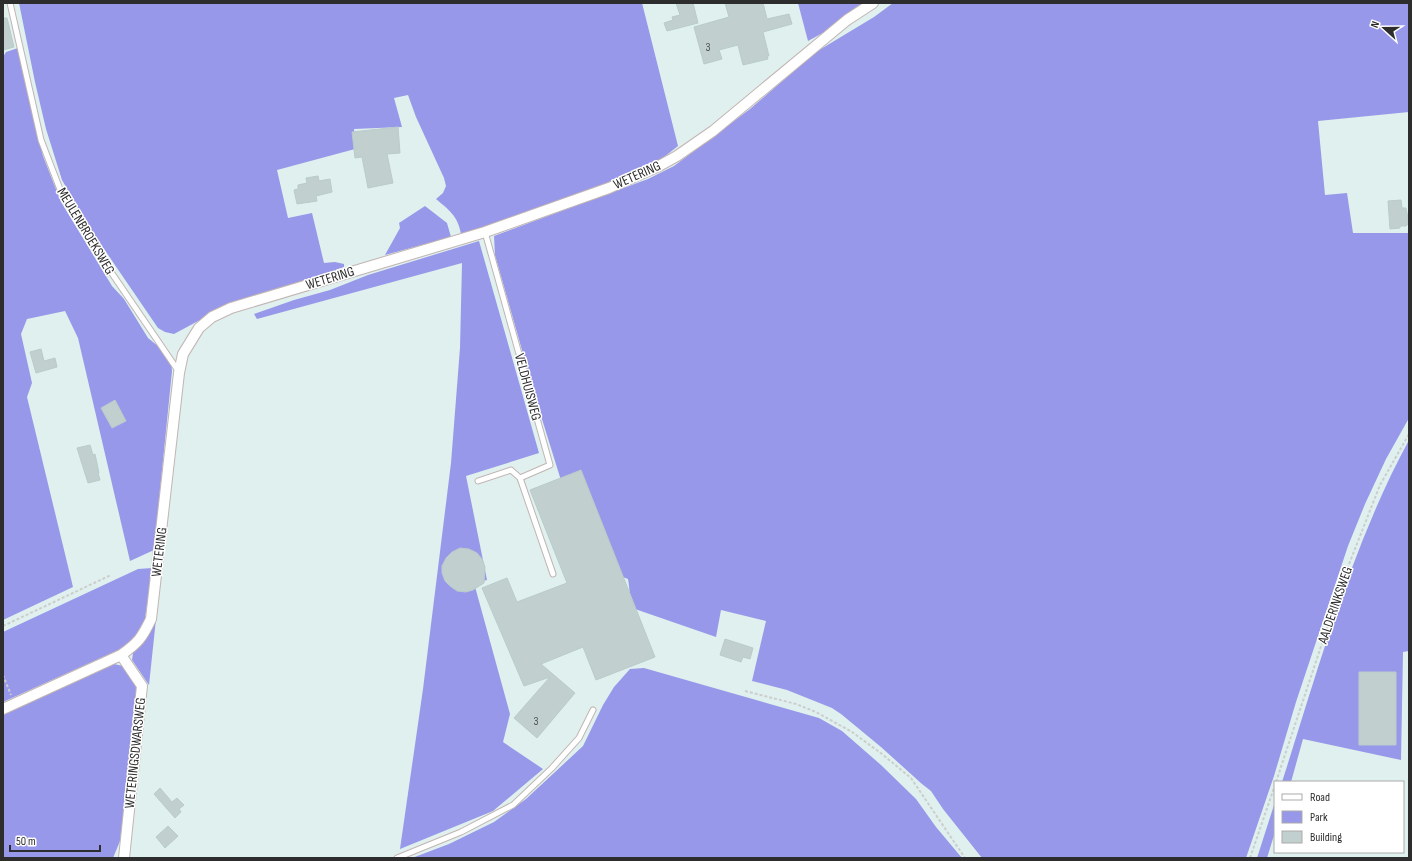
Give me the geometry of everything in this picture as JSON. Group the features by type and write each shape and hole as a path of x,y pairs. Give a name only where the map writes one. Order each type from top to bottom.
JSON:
{"street":[{"name":"WETERING","path":"3,708 121,655 136,644 146,631 151,619 183,354 199,328 212,317 224,311 485,232 609,188 659,166 678,156 713,131 847,20 873,3"},
{"name":"WETERINGSDWARSWEG","path":"121,655 142,686 124,858"}],"lane":[{"name":"MEULENBROEKSWEG","path":"10,3 41,140 61,192 94,247 180,373"},
{"name":"VELDHUISWEG","path":"485,232 550,464 520,478"},
{"path":"478,481 511,470 520,478 553,574"},
{"path":"398,858 462,832 513,805 552,768 579,738 593,710"}],"path":[{"name":"AALDERINKSWEG","path":"1276,781 1344,577 1380,485 1409,434"},
{"path":"3,626 111,575"},
{"path":"3,675 15,703"},
{"path":"745,691 796,704 816,712 852,732 911,778 965,858"},
{"name":"AALDERINKSWEG","path":"1250,858 1274,786"}],"green space":[{"path":"19,3 642,3 678,146 664,157 632,174 516,217 461,234 458,222 449,210 436,199 443,193 446,186 444,178 416,117 408,95 394,98 402,127 354,129 355,149 277,170 288,218 312,213 324,263 335,262 344,264 344,267 213,313 174,334 165,332 158,328 89,227 62,180 46,129"},
{"path":"798,3 873,3 861,12 808,41"},
{"path":"893,3 1409,3 1409,112 1318,121 1325,195 1347,193 1353,233 1409,233 1409,418 1386,459 1365,504 1348,546 1246,858 982,858 943,809 931,791 841,714 832,708 787,690 752,681 766,621 721,610 716,637 635,609 631,598 628,579 586,561 537,403 495,255 494,236 648,179 674,166 750,109 816,52 874,17"},
{"path":"18,48 43,156 61,202 112,286 124,299 148,338 164,351 171,361 172,371 154,550 130,561 78,338 65,311 27,319 21,334 32,383 27,397 73,587 3,620 3,57 6,52"},
{"path":"425,206 447,223 451,237 385,255 400,228 399,223"},
{"path":"479,241 539,453 466,476 487,580 474,583 510,714 503,742 543,769 493,811 400,849 423,689 451,463 460,348 462,263 257,319 254,314 294,300 330,290 368,275"},
{"path":"1409,440 1409,651 1403,652 1401,760 1303,739 1291,781 1282,781 1323,651 1353,565 1388,481"},
{"path":"152,568 145,619 134,638 123,648 3,702 3,632 138,569"},
{"path":"156,619 149,685 132,660 133,653 149,634"},
{"path":"114,664 123,666 137,687 136,709 120,841 113,858 3,858 3,715"},
{"path":"644,668 819,718 842,731 881,765 916,799 936,827 962,858 412,858 449,844 494,822 526,799 583,746 603,705 614,687 630,669"},
{"path":"1274,805 1274,835 1267,858 1257,858"}],"building":[{"path":"676,3 693,3 698,23 667,31 664,23 673,20 672,17 680,15"},
{"path":"725,3 763,3 767,19 789,14 792,24 763,32 769,56 767,56 768,59 743,65 738,45 719,50 722,59 704,64 694,27 729,17"},
{"path":"3,18 7,18 14,47 3,50"},
{"path":"398,127 400,153 387,154 393,183 368,188 362,157 355,158 352,132"},
{"path":"318,176 319,181 330,179 332,192 316,196 317,201 297,204 294,190 298,189 298,185 307,183 306,178"},
{"path":"1401,200 1402,208 1406,208 1409,223 1406,226 1400,226 1400,228 1390,229 1388,201"},
{"path":"41,349 44,361 55,358 57,367 36,373 30,352"},
{"path":"115,400 126,421 112,428 101,408"},
{"path":"90,445 93,455 95,454 100,480 88,483 77,448"},
{"path":"581,470 655,657 596,680 583,647 541,664 575,693 537,738 514,718 550,677 524,686 482,588 507,578 517,602 567,583 530,490"},
{"path":"460,548 469,549 477,553 482,559 485,567 484,583 473,590 466,592 457,591 450,586 445,581 442,573 442,566 446,558 452,552"},
{"path":"725,639 753,648 750,659 743,657 741,662 720,655"},
{"path":"1359,672 1396,672 1396,745 1359,745"},
{"path":"160,788 172,802 177,798 184,805 179,809 181,812 175,818 154,794"},
{"path":"168,826 178,836 165,848 156,837"}]}
